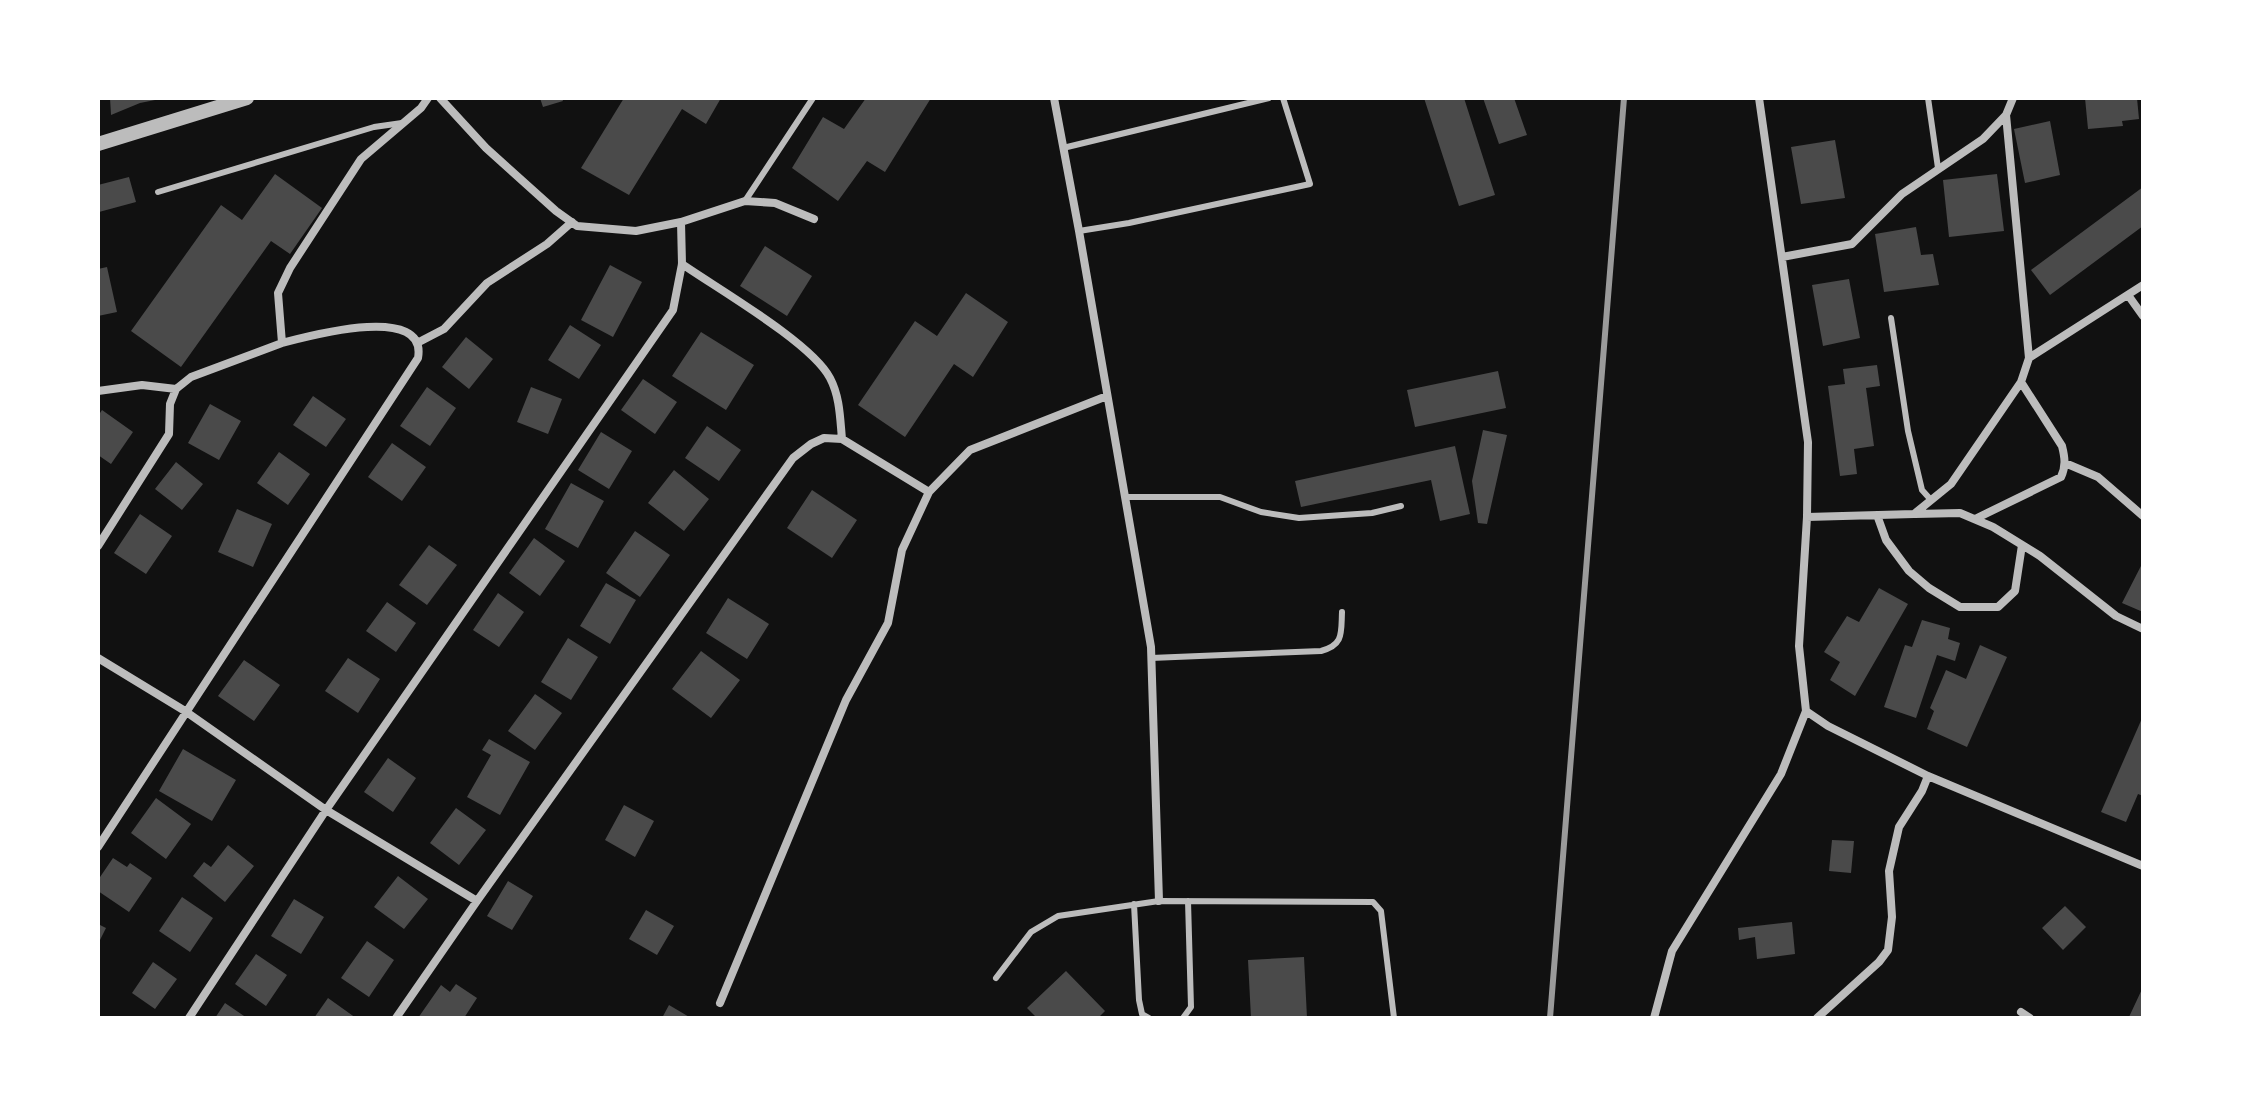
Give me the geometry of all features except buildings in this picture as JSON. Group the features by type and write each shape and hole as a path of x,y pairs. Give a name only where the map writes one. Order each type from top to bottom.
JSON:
{"street":[{"path":"282,343 278,293 290,268 361,159 421,108 428,98"},
{"path":"440,98 486,148 577,226 636,231 681,222 745,201 775,203 814,219"},
{"path":"1054,98 1126,497 1151,658 1159,901"},
{"path":"1654,1018 1672,951 1781,774 1806,711 1799,646 1808,442 1759,98"},
{"path":"1782,257 1852,244 1902,194 1983,139 2006,115 2013,98"},
{"path":"98,144 239,99"},
{"path":"1914,514 1951,484 2021,382 2029,358 2006,115"},
{"path":"98,847 418,358 420,345 444,329 487,283 547,244 572,222"},
{"path":"189,1018 326,810 673,310 682,264 681,222"},
{"path":"682,264 811,353 830,377 838,398 842,439"},
{"path":"2029,358 2143,285"},
{"path":"2128,295 2143,316"},
{"path":"98,546 169,434 170,404 176,389 191,377 282,343 334,330 368,327 397,329 420,345"},
{"path":"1975,519 2061,477 2065,463 2062,446 2021,382"},
{"path":"98,391 142,385 176,389"},
{"path":"720,1003 846,700 888,623 902,550 929,492 970,450 1107,396"},
{"path":"396,1018 793,458 824,438 842,439 929,492"},
{"path":"2065,463 2098,477 2143,516"},
{"path":"1807,517 1960,513 2022,545 2116,616 2143,629"},
{"path":"1877,515 1886,540 1909,571 1960,607 1998,607 2015,591 2022,545"},
{"path":"98,658 185,711 326,810 477,901"},
{"path":"1806,711 1828,726 1928,776 2143,866"},
{"path":"1817,1018 1879,962 1888,950 1892,917 1889,871 1899,827 1928,776"},
{"path":"2021,1012 2030,1018"}],"lane":[{"path":"745,201 813,98"},
{"path":"1063,148 1269,98"},
{"path":"1079,231 1310,184 1283,98"},
{"path":"1928,98 1938,168"},
{"path":"158,192 374,127 402,123"},
{"path":"1891,318 1908,431 1922,490 1931,500"},
{"path":"1126,497 1220,497 1261,512 1299,518 1372,513 1401,506"},
{"path":"1151,658 1321,651 1333,648 1340,639 1342,612"},
{"path":"996,978 1031,932 1058,916 1159,901 1373,902 1381,911 1394,1018"},
{"path":"1183,1018 1191,1007 1188,901"},
{"path":"1134,904 1139,1000 1142,1014 1149,1018"}],"railway":[{"path":"1550,1018 1624,98"}]}
